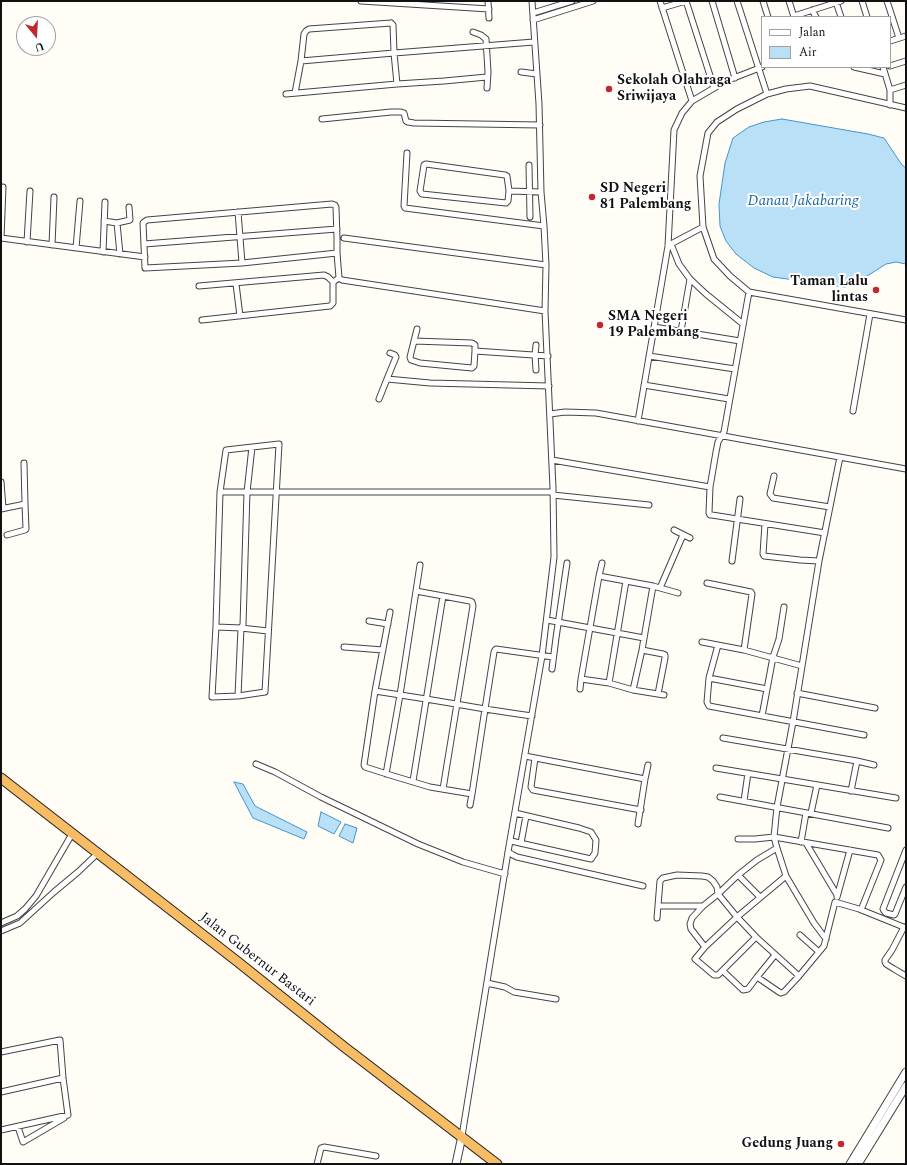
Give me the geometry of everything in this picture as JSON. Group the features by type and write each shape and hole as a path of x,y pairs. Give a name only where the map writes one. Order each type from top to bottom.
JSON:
{"highway":[{"name":"Jalan Gubernur Bastari","path":"1,778 97,854 156,898 461,1140 497,1164"}],"street":[{"path":"361,1 489,9"},
{"path":"488,1 489,18"},
{"path":"457,1160 542,656 554,557 552,460 545,311 546,265 541,192 540,125 532,1"},
{"path":"533,13 553,4 572,1"},
{"path":"533,20 593,1"},
{"path":"660,1 692,101"},
{"path":"662,8 686,1 714,88"},
{"path":"712,1 736,78"},
{"path":"737,1 760,68 767,94"},
{"path":"763,1 768,16"},
{"path":"789,1 794,16"},
{"path":"862,1 867,16"},
{"path":"887,1 899,38"},
{"path":"797,16 838,2 841,16"},
{"path":"812,10 815,16"},
{"path":"295,93 304,34 309,30 391,23 393,25 397,84"},
{"path":"473,32 486,39 488,88"},
{"path":"891,41 906,36"},
{"path":"301,61 534,42"},
{"path":"891,66 906,61"},
{"path":"638,421 669,245 674,130 682,113 692,101 714,88 760,68"},
{"path":"860,68 885,74"},
{"path":"886,68 885,74 890,90 890,105"},
{"path":"521,72 537,74"},
{"path":"286,94 487,77"},
{"path":"890,90 906,85"},
{"path":"906,108 810,86 786,89 767,94 737,109 717,122 708,134 700,176 703,227 714,259 730,276 749,292 906,320"},
{"path":"322,119 401,112 404,113 408,122 414,123 540,125"},
{"path":"407,153 405,208 544,226"},
{"path":"426,164 505,175 507,176 509,190 508,201 506,203 422,194 420,191 424,165 426,164"},
{"path":"529,165 530,217"},
{"path":"3,187 1,238 145,257"},
{"path":"509,190 541,192"},
{"path":"27,242 30,191"},
{"path":"52,245 54,197"},
{"path":"76,248 80,201"},
{"path":"103,252 105,202"},
{"path":"337,254 145,268 143,224 147,220 332,204 336,207 339,278"},
{"path":"104,221 117,223 130,220 129,207"},
{"path":"238,212 242,262"},
{"path":"117,223 120,254"},
{"path":"669,245 703,227"},
{"path":"144,244 337,228"},
{"path":"344,238 546,265"},
{"path":"669,245 679,264 690,279 743,324"},
{"path":"199,286 324,276 328,277 333,282 333,303 330,306 202,320"},
{"path":"339,278 342,280 545,311"},
{"path":"333,282 339,278"},
{"path":"681,331 690,279"},
{"path":"236,284 240,316"},
{"path":"749,292 724,432 717,447 710,487 709,513 710,515 738,520 825,533"},
{"path":"853,411 870,314"},
{"path":"654,327 740,341"},
{"path":"414,341 472,343 475,345 474,366 472,368 420,363 410,359 414,341 417,329"},
{"path":"536,345 536,370"},
{"path":"475,351 548,356"},
{"path":"379,399 396,357 390,353"},
{"path":"649,356 735,369"},
{"path":"387,379 430,383 549,386"},
{"path":"644,385 730,399"},
{"path":"550,414 585,412 906,469"},
{"path":"279,444 265,692 238,696 212,697 216,626 220,492 226,450 279,444"},
{"path":"238,696 243,625 247,492 252,447"},
{"path":"826,939 814,923 786,876 774,837 777,807 793,722 819,561 840,457"},
{"path":"552,460 710,487"},
{"path":"7,535 26,529 24,463"},
{"path":"774,476 770,494 773,498 830,506"},
{"path":"1,482 2,508 25,504"},
{"path":"220,492 553,494 649,505"},
{"path":"732,561 740,499"},
{"path":"765,524 764,556 819,561"},
{"path":"674,530 690,538"},
{"path":"660,588 683,535"},
{"path":"580,689 602,563"},
{"path":"552,669 567,564"},
{"path":"386,774 420,565"},
{"path":"600,576 653,586 678,593"},
{"path":"609,683 626,581"},
{"path":"708,583 751,592 752,594 744,650"},
{"path":"634,690 653,586"},
{"path":"416,591 470,601 472,602 473,606 443,789"},
{"path":"413,781 443,596"},
{"path":"762,716 773,657 779,639 784,607"},
{"path":"390,612 375,691 364,765 365,767 430,787 472,794"},
{"path":"547,620 644,638"},
{"path":"369,621 388,624"},
{"path":"216,626 268,631"},
{"path":"545,636 556,638"},
{"path":"702,642 744,650 802,666"},
{"path":"718,646 709,678 707,702 709,706 864,735"},
{"path":"344,647 383,650"},
{"path":"470,805 495,650 553,657"},
{"path":"642,650 663,654 665,658 658,694"},
{"path":"709,678 767,689"},
{"path":"581,679 609,683 664,696"},
{"path":"375,691 532,716"},
{"path":"797,692 875,708"},
{"path":"723,738 874,765"},
{"path":"525,756 645,779"},
{"path":"535,758 531,787 533,790 641,810"},
{"path":"851,792 857,761"},
{"path":"256,764 275,772 321,798 418,844 462,862 505,874"},
{"path":"638,824 648,765"},
{"path":"716,768 851,792 896,798"},
{"path":"744,801 748,774"},
{"path":"817,785 808,813 803,842 837,895"},
{"path":"720,797 888,828"},
{"path":"511,841 591,859 595,853 596,840 591,832 515,813"},
{"path":"521,843 526,816"},
{"path":"1,923 17,916 36,896 72,834"},
{"path":"738,840 755,840 774,837 878,855 881,860 862,910"},
{"path":"705,948 691,928 690,924 692,918 703,906 738,875 757,860 777,848"},
{"path":"757,977 781,993 799,976 824,946 850,850"},
{"path":"906,850 883,908 886,913 895,914 906,886"},
{"path":"508,852 513,856 643,886"},
{"path":"1,931 20,923 97,854"},
{"path":"657,918 660,881 663,878 677,875 708,877 717,887 718,894 737,917 756,937 799,976"},
{"path":"738,875 760,897"},
{"path":"756,937 718,975 714,975 696,959 696,957 737,917 786,876"},
{"path":"835,902 862,910 905,927 885,962 906,976"},
{"path":"658,906 703,906"},
{"path":"800,935 819,952"},
{"path":"722,970 744,990 748,989 775,955"},
{"path":"487,983 505,987 514,992 556,999"},
{"path":"1,1052 60,1040 68,1115"},
{"path":"850,1164 906,1072"},
{"path":"1,1092 63,1078"},
{"path":"858,1164 906,1086"},
{"path":"1,1130 68,1115"},
{"path":"18,1126 23,1142 68,1115"},
{"path":"317,1164 321,1148 324,1147 376,1156"}],"water":[{"name":"Danau Jakabaring","path":"782,119 884,138 902,165 906,168 906,264 896,262 886,264 856,283 845,287 773,277 754,268 736,254 726,241 720,226 719,204 725,163 733,138 749,127 764,122"},
{"path":"234,782 243,784 255,806 307,832 304,839 253,818"},
{"path":"321,812 341,822 334,834 318,826"},
{"path":"345,824 357,828 353,843 339,836"}],"place":[{"name":"Sekolah Olahraga Sriwijaya","path":"609,89"},
{"name":"SD Negeri 81 Palembang","path":"592,197"},
{"name":"Taman Lalu lintas","path":"876,290"},
{"name":"SMA Negeri 19 Palembang","path":"600,325"},
{"name":"Gedung Juang","path":"841,1144"}]}
